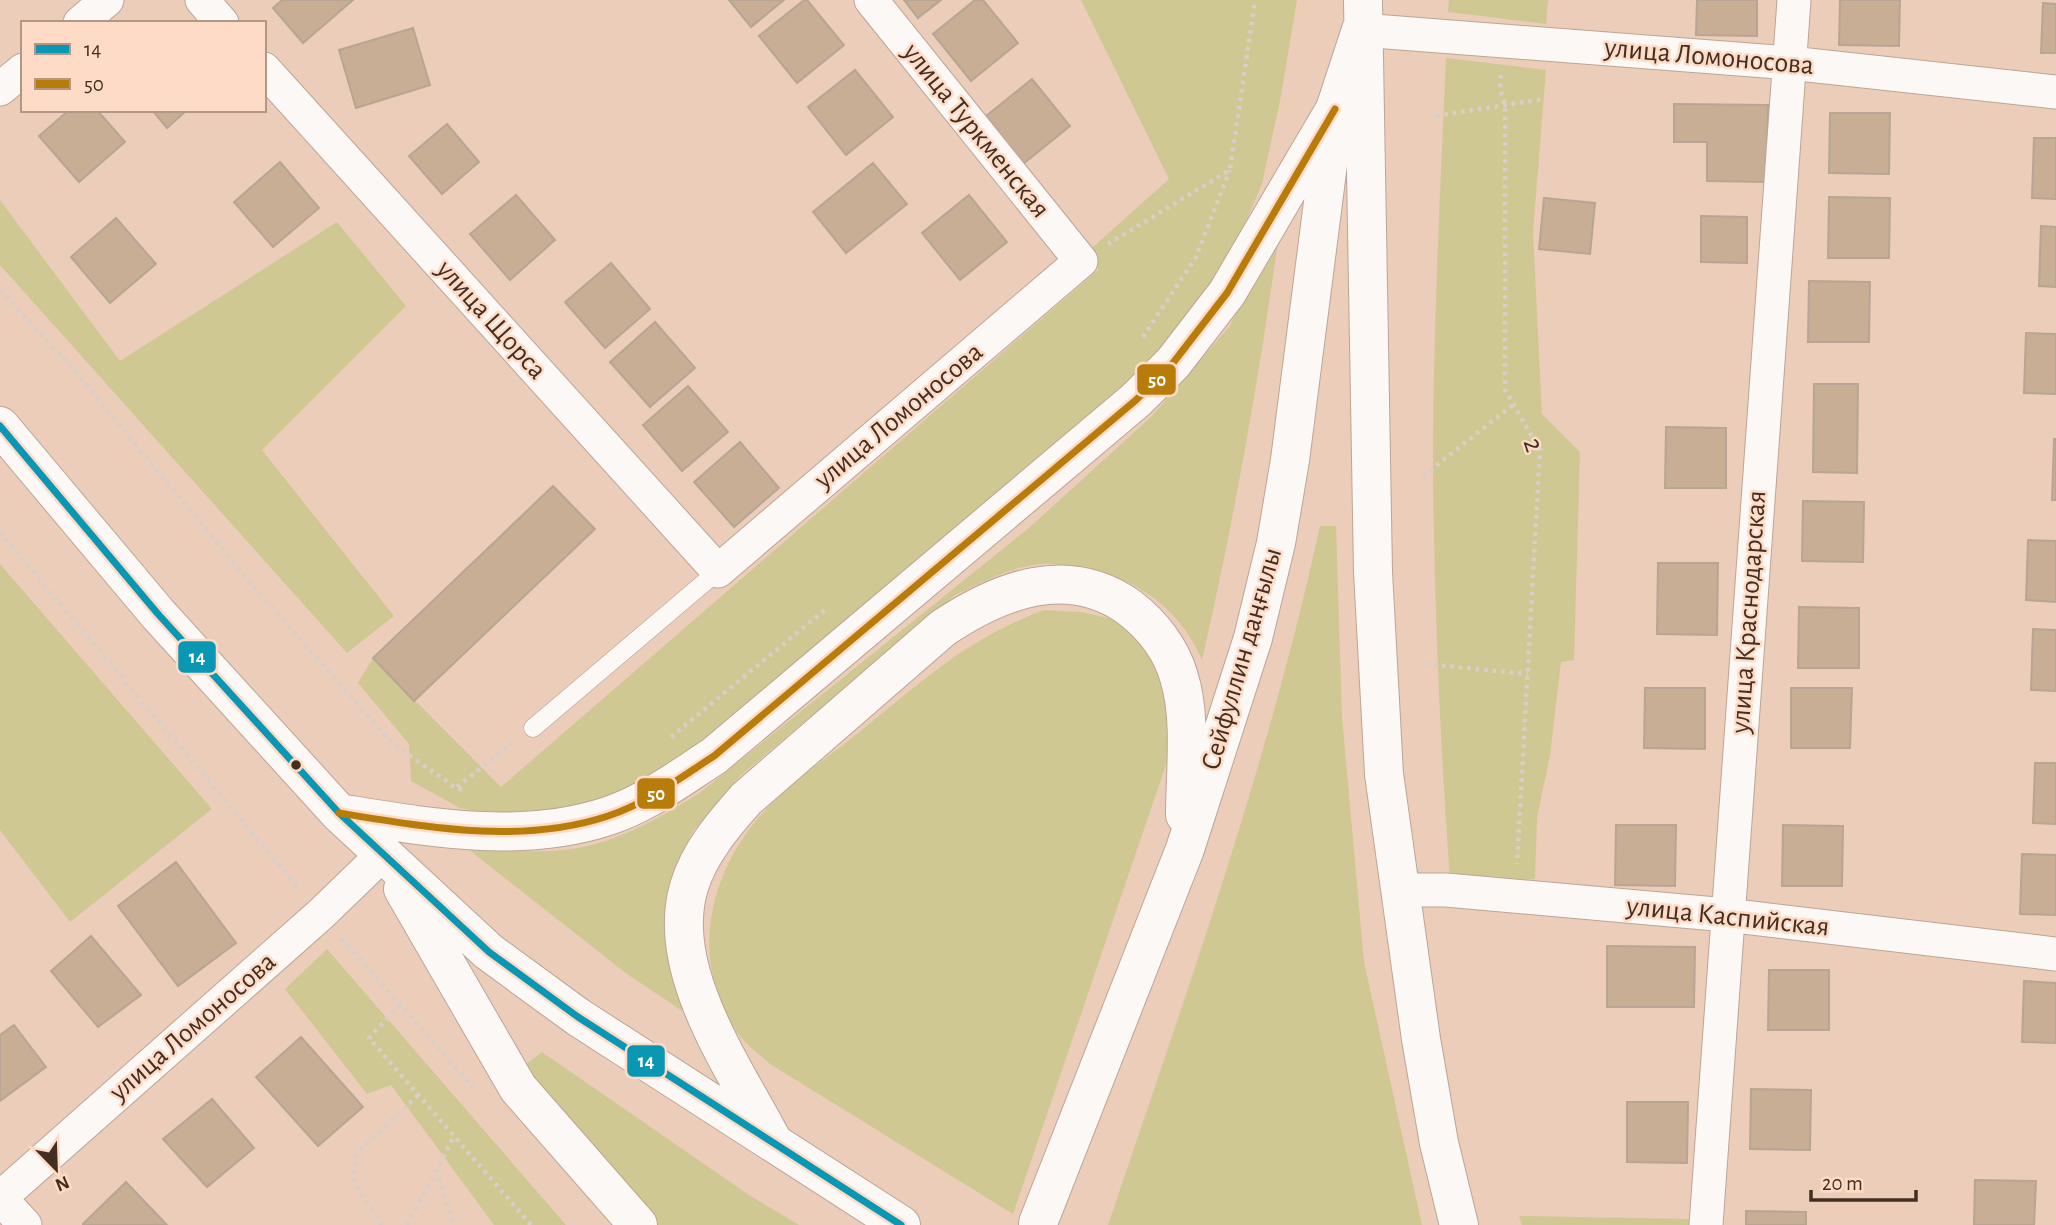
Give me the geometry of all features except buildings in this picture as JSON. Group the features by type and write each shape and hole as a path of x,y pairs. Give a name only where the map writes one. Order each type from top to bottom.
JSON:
{"main road":[{"name":"Сейфуллин даңғылы","path":"1038,1223 1185,849 1254,638 1276,543 1290,460 1335,109 1362,15"},
{"path":"1362,15 1373,572 1384,774 1439,1143 1459,1225"},
{"path":"339,813 444,827 505,831 554,829 608,816 662,791 714,756 1128,407 1173,363 1227,293 1335,109"},
{"path":"0,426 159,614 339,813 489,952 578,1017 901,1225"},
{"path":"773,1142 705,1012 694,984 684,921 689,888 703,854 722,825 746,799 943,628 973,608 1007,593 1036,585 1066,583 1093,588 1119,601 1143,618 1163,643 1179,676 1184,706 1185,849"},
{"path":"383,854 518,1088 638,1225"}],"street":[{"path":"82,21 107,0"},
{"path":"202,0 220,21"},
{"name":"улица Туркменская","path":"871,0 1081,261"},
{"name":"улица Краснодарская","path":"1706,1225 1794,0"},
{"name":"улица Ломоносова","path":"1362,15 1503,39 1790,63 2056,92"},
{"name":"улица Щорса","path":"266,71 718,571"},
{"path":"0,89 21,72"},
{"name":"улица Ломоносова","path":"718,571 1081,261"},
{"name":"улица Ломоносова","path":"0,1198 321,914 383,854"},
{"name":"улица Каспийская","path":"1400,890 1515,896 1727,915 2056,954"},
{"path":"0,1198 25,1225"}],"lane":[{"path":"533,728 718,571"}],"path":[{"path":"1139,342 1196,257 1230,170 1255,0"},
{"name":"2","path":"1503,39 1500,89 1505,105 1505,390 1540,450 1515,896"},
{"path":"1436,116 1543,99"},
{"path":"1081,261 1230,170"},
{"path":"0,290 69,364 253,586 392,743 456,788 478,794"},
{"path":"1423,476 1514,404"},
{"path":"0,532 321,914 474,1089"},
{"path":"660,746 832,604"},
{"path":"1425,664 1528,674"},
{"path":"456,788 533,728"},
{"path":"401,1005 369,1038 531,1225"},
{"path":"382,1225 353,1180 357,1153 418,1095"},
{"path":"407,1225 454,1138"},
{"path":"437,1169 454,1225"}],"shaded area":[{"path":"1081,0 1297,0 1281,96 1262,184 1230,258 1144,374 727,731 618,801 514,820 460,808 411,781 409,744 358,683 373,658 501,787 1098,270 1093,247 1169,179"},
{"path":"1449,0 1548,0 1546,24 1448,12"},
{"path":"1446,58 1546,70 1533,232 1542,414 1580,452 1574,660 1561,662 1550,755 1537,818 1535,879 1450,880 1438,673 1433,466"},
{"path":"0,200 120,361 337,222 406,306 262,450 394,616 347,653 0,265"},
{"path":"1280,227 1246,444 1202,660 1192,640 1165,607 1130,584 1090,569 1051,564 1018,568 955,595 740,776 693,831 677,868 669,948 684,1012 627,974 463,845 533,851 588,846 640,827 701,792 1030,527 1151,417 1229,327"},
{"path":"1320,526 1336,526 1342,717 1364,962 1422,1225 1108,1225 1196,965 1251,791 1276,704"},
{"path":"0,564 212,809 70,922 0,830"},
{"path":"1044,610 1081,612 1117,620 1145,646 1165,682 1172,747 1013,1214 770,1064 743,1040 721,1002 712,973 709,943 719,885 732,857 748,831 779,796 969,647"},
{"path":"327,949 566,1225 494,1225 391,1085 367,1094 285,989"},
{"path":"542,1052 749,1195 799,1225 657,1225 522,1067"},
{"path":"1519,1216 1690,1219 1689,1225 1522,1225"}],"transit line":[{"name":"50","path":"339,813 474,831 542,830 575,825 622,811 663,789 714,756 1136,400 1173,363 1227,293 1335,109"},
{"name":"14","path":"0,426 158,614 339,813 489,952 578,1017 901,1225"}]}
